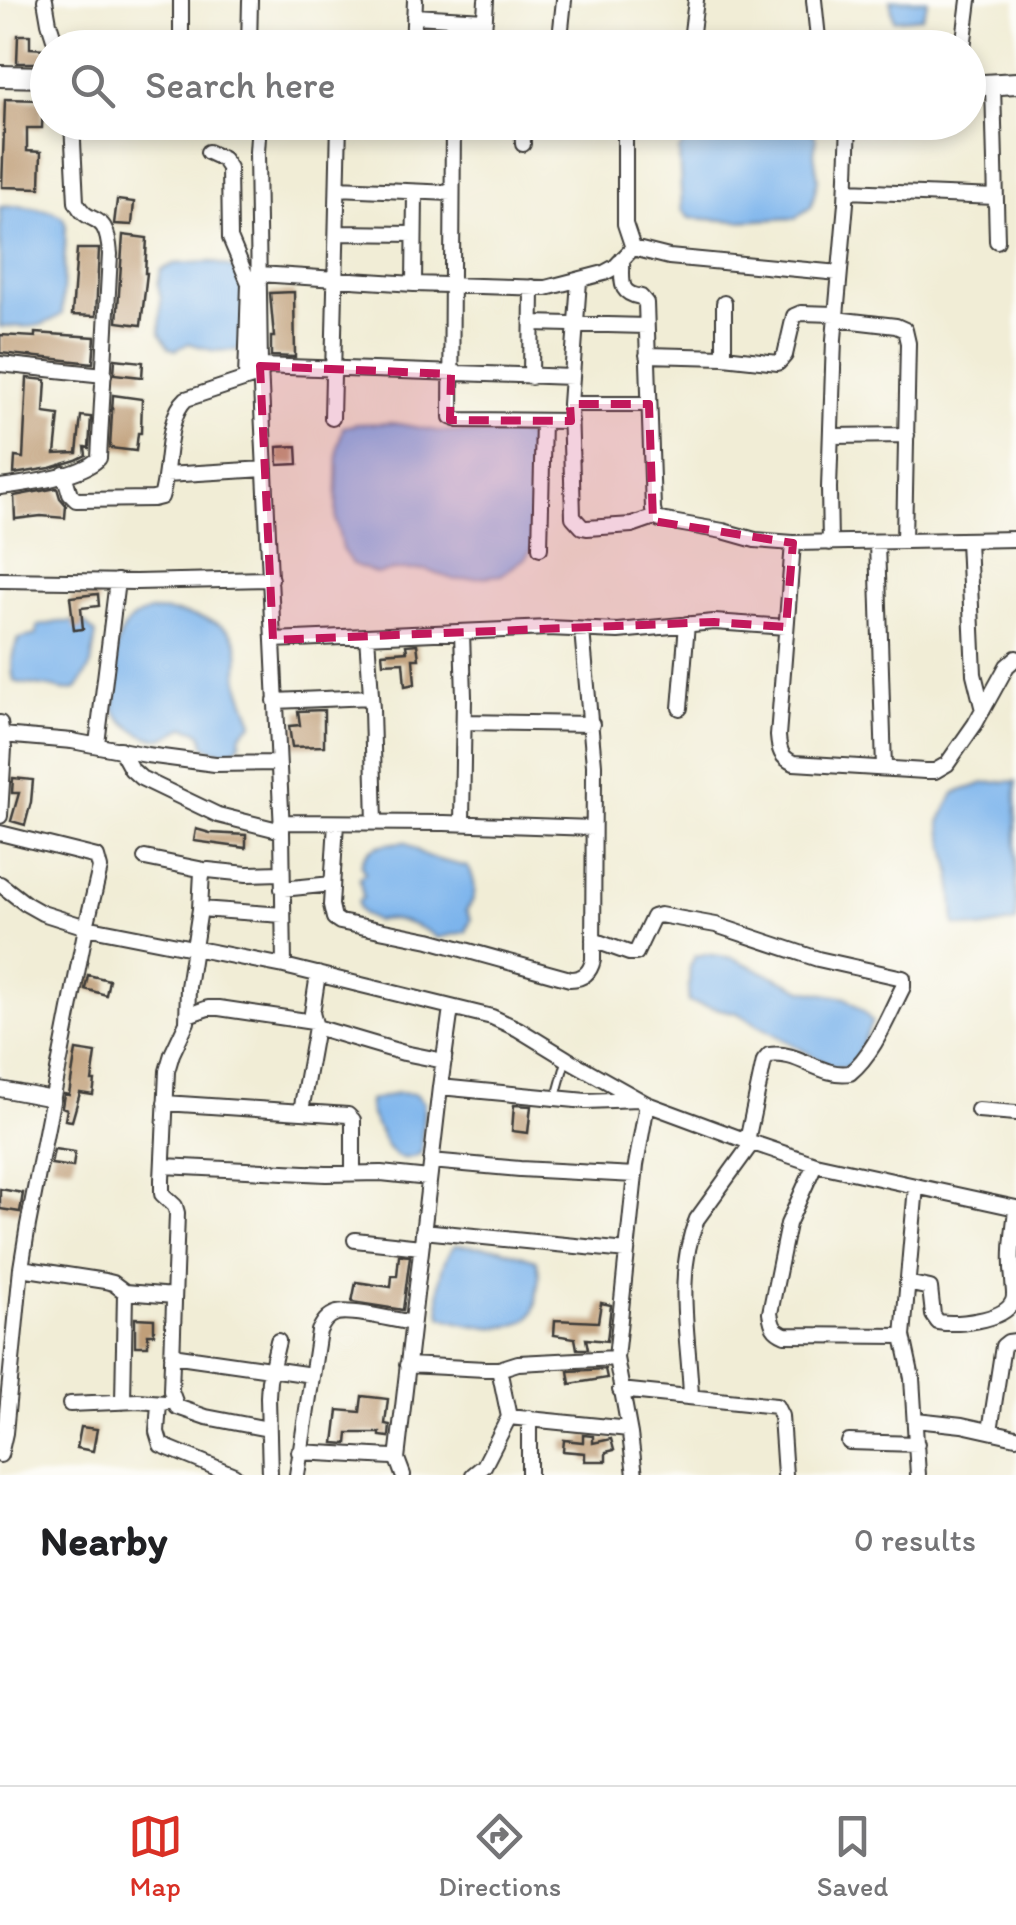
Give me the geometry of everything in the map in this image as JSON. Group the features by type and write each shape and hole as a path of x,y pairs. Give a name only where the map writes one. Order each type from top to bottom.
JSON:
{"main road":[{"path":"0,76 30,77"},
{"path":"986,85 1016,83"}],"street":[{"path":"46,0 51,30"},
{"path":"181,0 182,30"},
{"path":"250,0 250,30"},
{"path":"407,0 414,24 485,20"},
{"path":"485,30 486,0"},
{"path":"561,30 564,0"},
{"path":"692,30 696,0"},
{"path":"814,0 817,30"},
{"path":"964,30 968,0"},
{"path":"993,84 997,242"},
{"path":"0,487 64,474 94,464 99,458 110,254 105,225 81,212 76,202 73,140"},
{"path":"254,374 259,274 258,140"},
{"path":"332,418 339,140"},
{"path":"452,140 450,412 453,419 570,422"},
{"path":"524,140 524,144"},
{"path":"625,140 625,291 644,299 655,517"},
{"path":"830,543 835,316 848,140"},
{"path":"208,152 223,159 229,168 230,238 248,276 271,579 284,966"},
{"path":"338,188 451,193"},
{"path":"414,284 415,192"},
{"path":"847,192 996,197"},
{"path":"337,232 414,234"},
{"path":"259,274 414,284 556,287 604,273 628,254 641,252 839,273"},
{"path":"578,281 570,404 572,508 576,522 587,528 621,527 655,517 755,540 793,543 1016,539"},
{"path":"531,376 532,287"},
{"path":"724,303 724,357"},
{"path":"647,354 778,362 785,355 794,316 802,313 905,330 908,343 904,542"},
{"path":"532,323 646,326"},
{"path":"0,364 104,375"},
{"path":"64,474 73,498 82,501 158,498 163,493 181,403 254,374 333,370 572,377"},
{"path":"570,404 649,404"},
{"path":"540,548 543,421"},
{"path":"832,436 907,435"},
{"path":"166,475 265,469"},
{"path":"968,540 974,674 984,710"},
{"path":"877,542 884,768"},
{"path":"793,543 778,736 780,751 794,762 941,769 1016,658"},
{"path":"0,580 271,579"},
{"path":"97,744 117,581"},
{"path":"273,640 548,628 618,631 714,622 786,627"},
{"path":"680,708 687,624"},
{"path":"336,822 332,913 340,922 429,940 570,979 582,977 592,968 593,828 592,724 582,630"},
{"path":"462,632 462,824"},
{"path":"367,636 375,823"},
{"path":"276,701 371,696"},
{"path":"464,722 592,724"},
{"path":"0,816 1,729 147,756 215,764 278,763"},
{"path":"120,749 142,778 218,814 281,826 336,822 593,828"},
{"path":"0,833 96,856 100,868 21,1268 0,1455"},
{"path":"145,858 282,881 332,884"},
{"path":"204,870 200,876 188,1015 168,1062 162,1194 175,1206 176,1213 174,1296 171,1396 157,1432 161,1444 234,1475"},
{"path":"0,884 42,913 86,927 284,966 492,1017 643,1102 750,1142 815,1164 1016,1208 1011,1248 1013,1301 1004,1310 973,1322 938,1322 933,1315 930,1288 906,1283"},
{"path":"200,909 283,915"},
{"path":"593,940 636,953 653,917 660,915 716,925 818,959 903,978 904,987 877,1038 850,1073 832,1072 787,1055 769,1055 764,1061 750,1142 697,1219 692,1233 685,1288 691,1396"},
{"path":"301,1111 318,974"},
{"path":"188,1015 219,1008 314,1024 404,1053 444,1061"},
{"path":"403,1475 396,1459 452,1008"},
{"path":"440,1087 586,1102 643,1102"},
{"path":"0,1089 53,1099"},
{"path":"635,1475 616,1358 643,1102"},
{"path":"165,1103 351,1117 353,1173"},
{"path":"978,1110 1016,1113"},
{"path":"431,1161 636,1175"},
{"path":"815,1164 788,1224 770,1313 772,1326 785,1335 903,1336"},
{"path":"162,1166 430,1178"},
{"path":"916,1186 903,1336 912,1378 918,1475"},
{"path":"355,1240 422,1239 627,1250"},
{"path":"21,1268 105,1281 125,1292 174,1296"},
{"path":"123,1402 125,1292"},
{"path":"297,1475 319,1330 330,1316 348,1312 412,1323"},
{"path":"270,1475 268,1396 278,1341"},
{"path":"990,1431 1003,1346 1016,1341"},
{"path":"172,1356 312,1375"},
{"path":"407,1365 499,1368 518,1363 616,1358"},
{"path":"473,1475 484,1466 509,1417 499,1368"},
{"path":"620,1390 776,1406 781,1416 785,1475"},
{"path":"70,1404 166,1403 206,1417 268,1430"},
{"path":"509,1417 629,1429"},
{"path":"529,1418 529,1475"},
{"path":"916,1420 1016,1437"},
{"path":"849,1442 917,1444"},
{"path":"300,1452 396,1459"}],"lane":[{"path":"556,1098 566,1060"}],"highlighted area":[{"path":"260,366 451,374 450,420 571,421 570,404 649,404 653,521 793,543 786,627 714,622 273,640"}],"water":[{"path":"890,0 928,0 922,17 894,20"},
{"path":"689,140 816,140 818,179 811,207 795,218 689,218 682,210 679,151"},
{"path":"0,207 52,211 63,217 66,226 62,314 38,325 0,327"},
{"path":"211,262 232,268 240,276 244,305 242,344 237,350 214,351 189,343 176,350 169,348 160,333 161,270 174,264"},
{"path":"393,423 437,431 487,434 508,430 536,443 534,547 525,558 501,575 455,580 426,570 377,574 352,564 342,549 336,520 338,448 343,427"},
{"path":"150,611 209,620 235,639 239,684 253,723 241,734 237,748 224,752 208,747 199,732 185,727 166,737 149,737 129,726 114,710 118,643 130,621"},
{"path":"83,622 96,634 91,665 78,688 64,690 14,681 12,660 19,639 36,635 38,626"},
{"path":"1016,781 1016,922 981,929 955,925 951,870 940,822 954,793 985,783"},
{"path":"405,842 427,857 468,867 474,889 466,910 471,919 466,932 437,938 408,923 376,921 360,910 363,859 371,849 383,844"},
{"path":"695,956 733,958 803,990 846,998 872,1022 853,1064 844,1068 831,1066 737,1013 688,1002 690,967"},
{"path":"397,1093 416,1094 424,1103 421,1153 413,1157 394,1155 369,1110 369,1101"},
{"path":"455,1245 500,1248 536,1260 539,1279 532,1314 525,1321 502,1327 475,1326 441,1316 440,1278"}],"building":[{"path":"18,35 30,35 30,63 17,63"},
{"path":"5,99 30,100 27,151 41,152 40,188 2,187"},
{"path":"117,200 134,202 132,225 114,224"},
{"path":"123,235 147,238 141,325 117,322"},
{"path":"77,249 99,249 96,316 72,315"},
{"path":"294,292 295,357 271,356 274,337 270,293"},
{"path":"35,333 95,337 93,363 0,353 0,335 35,337"},
{"path":"115,359 143,362 142,377 114,374"},
{"path":"27,378 46,380 44,413 59,415 55,454 77,453 81,416 91,417 86,455 50,468 14,474 15,457 23,458"},
{"path":"113,395 142,399 136,451 110,448"},
{"path":"297,446 298,464 278,465 277,447"},
{"path":"57,488 66,505 65,518 15,519 14,496"},
{"path":"98,594 99,606 81,608 83,629 74,630 70,597"},
{"path":"417,644 419,659 413,659 415,684 405,686 403,662 383,663 382,653 407,651 406,645"},
{"path":"324,710 324,746 292,747 289,726 300,725 298,711"},
{"path":"13,778 33,780 25,825 11,821 19,793 12,793"},
{"path":"196,829 246,835 246,848 194,841"},
{"path":"88,975 109,980 106,995 85,989"},
{"path":"76,1050 96,1053 95,1081 93,1095 80,1093 72,1121 65,1120 67,1109 62,1107 64,1094 69,1095"},
{"path":"514,1105 531,1106 528,1133 512,1131"},
{"path":"54,1149 75,1152 73,1167 51,1164"},
{"path":"0,1189 23,1193 20,1212 0,1209"},
{"path":"399,1255 410,1256 403,1310 352,1302 356,1282 391,1287 392,1276 397,1276"},
{"path":"601,1303 611,1305 607,1341 586,1339 588,1349 577,1349 575,1338 554,1335 555,1320 598,1322"},
{"path":"135,1318 154,1319 154,1334 148,1334 148,1346 135,1346"},
{"path":"605,1369 607,1378 570,1384 568,1371"},
{"path":"362,1396 388,1399 385,1424 390,1425 389,1437 380,1433 348,1433 347,1444 334,1443 338,1410 360,1412"},
{"path":"81,1427 97,1429 93,1451 77,1448"},
{"path":"583,1435 593,1436 593,1443 611,1439 614,1450 606,1452 606,1461 585,1461 585,1453 563,1451 564,1440 583,1442"}]}
